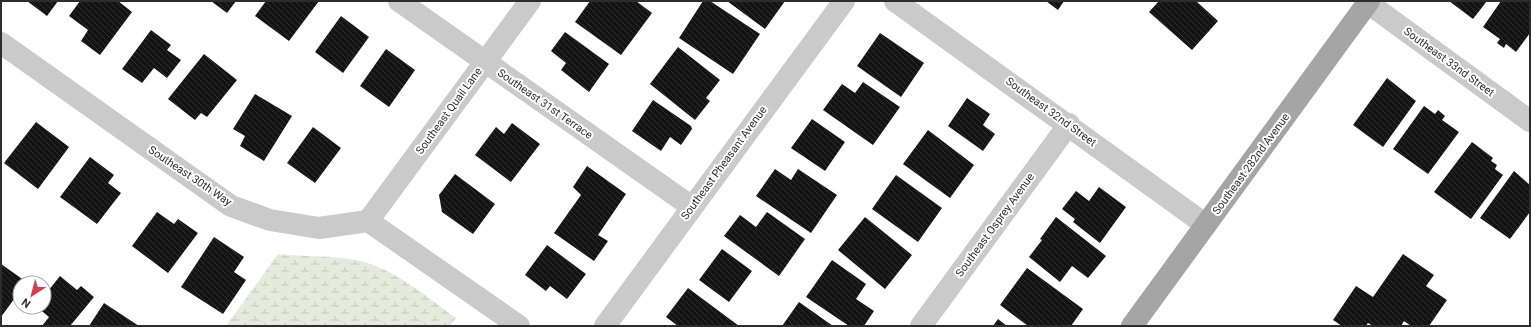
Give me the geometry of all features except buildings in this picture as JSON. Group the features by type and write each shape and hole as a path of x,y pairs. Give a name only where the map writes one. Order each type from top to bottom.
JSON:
{"main road":[{"name":"Southeast 282nd Avenue","path":"1132,326 1369,2"}],"street":[{"name":"Southeast 31st Terrace","path":"399,1 692,207"},
{"name":"Southeast Quail Lane","path":"368,221 530,1"},
{"name":"Southeast Pheasant Avenue","path":"605,326 844,1"},
{"name":"Southeast 32nd Street","path":"896,1 1069,124 1206,225"},
{"name":"Southeast 33nd Street","path":"1369,2 1530,121"},
{"name":"Southeast 30th Way","path":"1,43 231,206 270,220 319,228 368,221"},
{"name":"Southeast Osprey Avenue","path":"921,326 1069,124"},
{"path":"368,221 519,326"}],"green space":[{"path":"278,254 336,257 369,264 408,283 456,318 450,326 226,326"}]}
